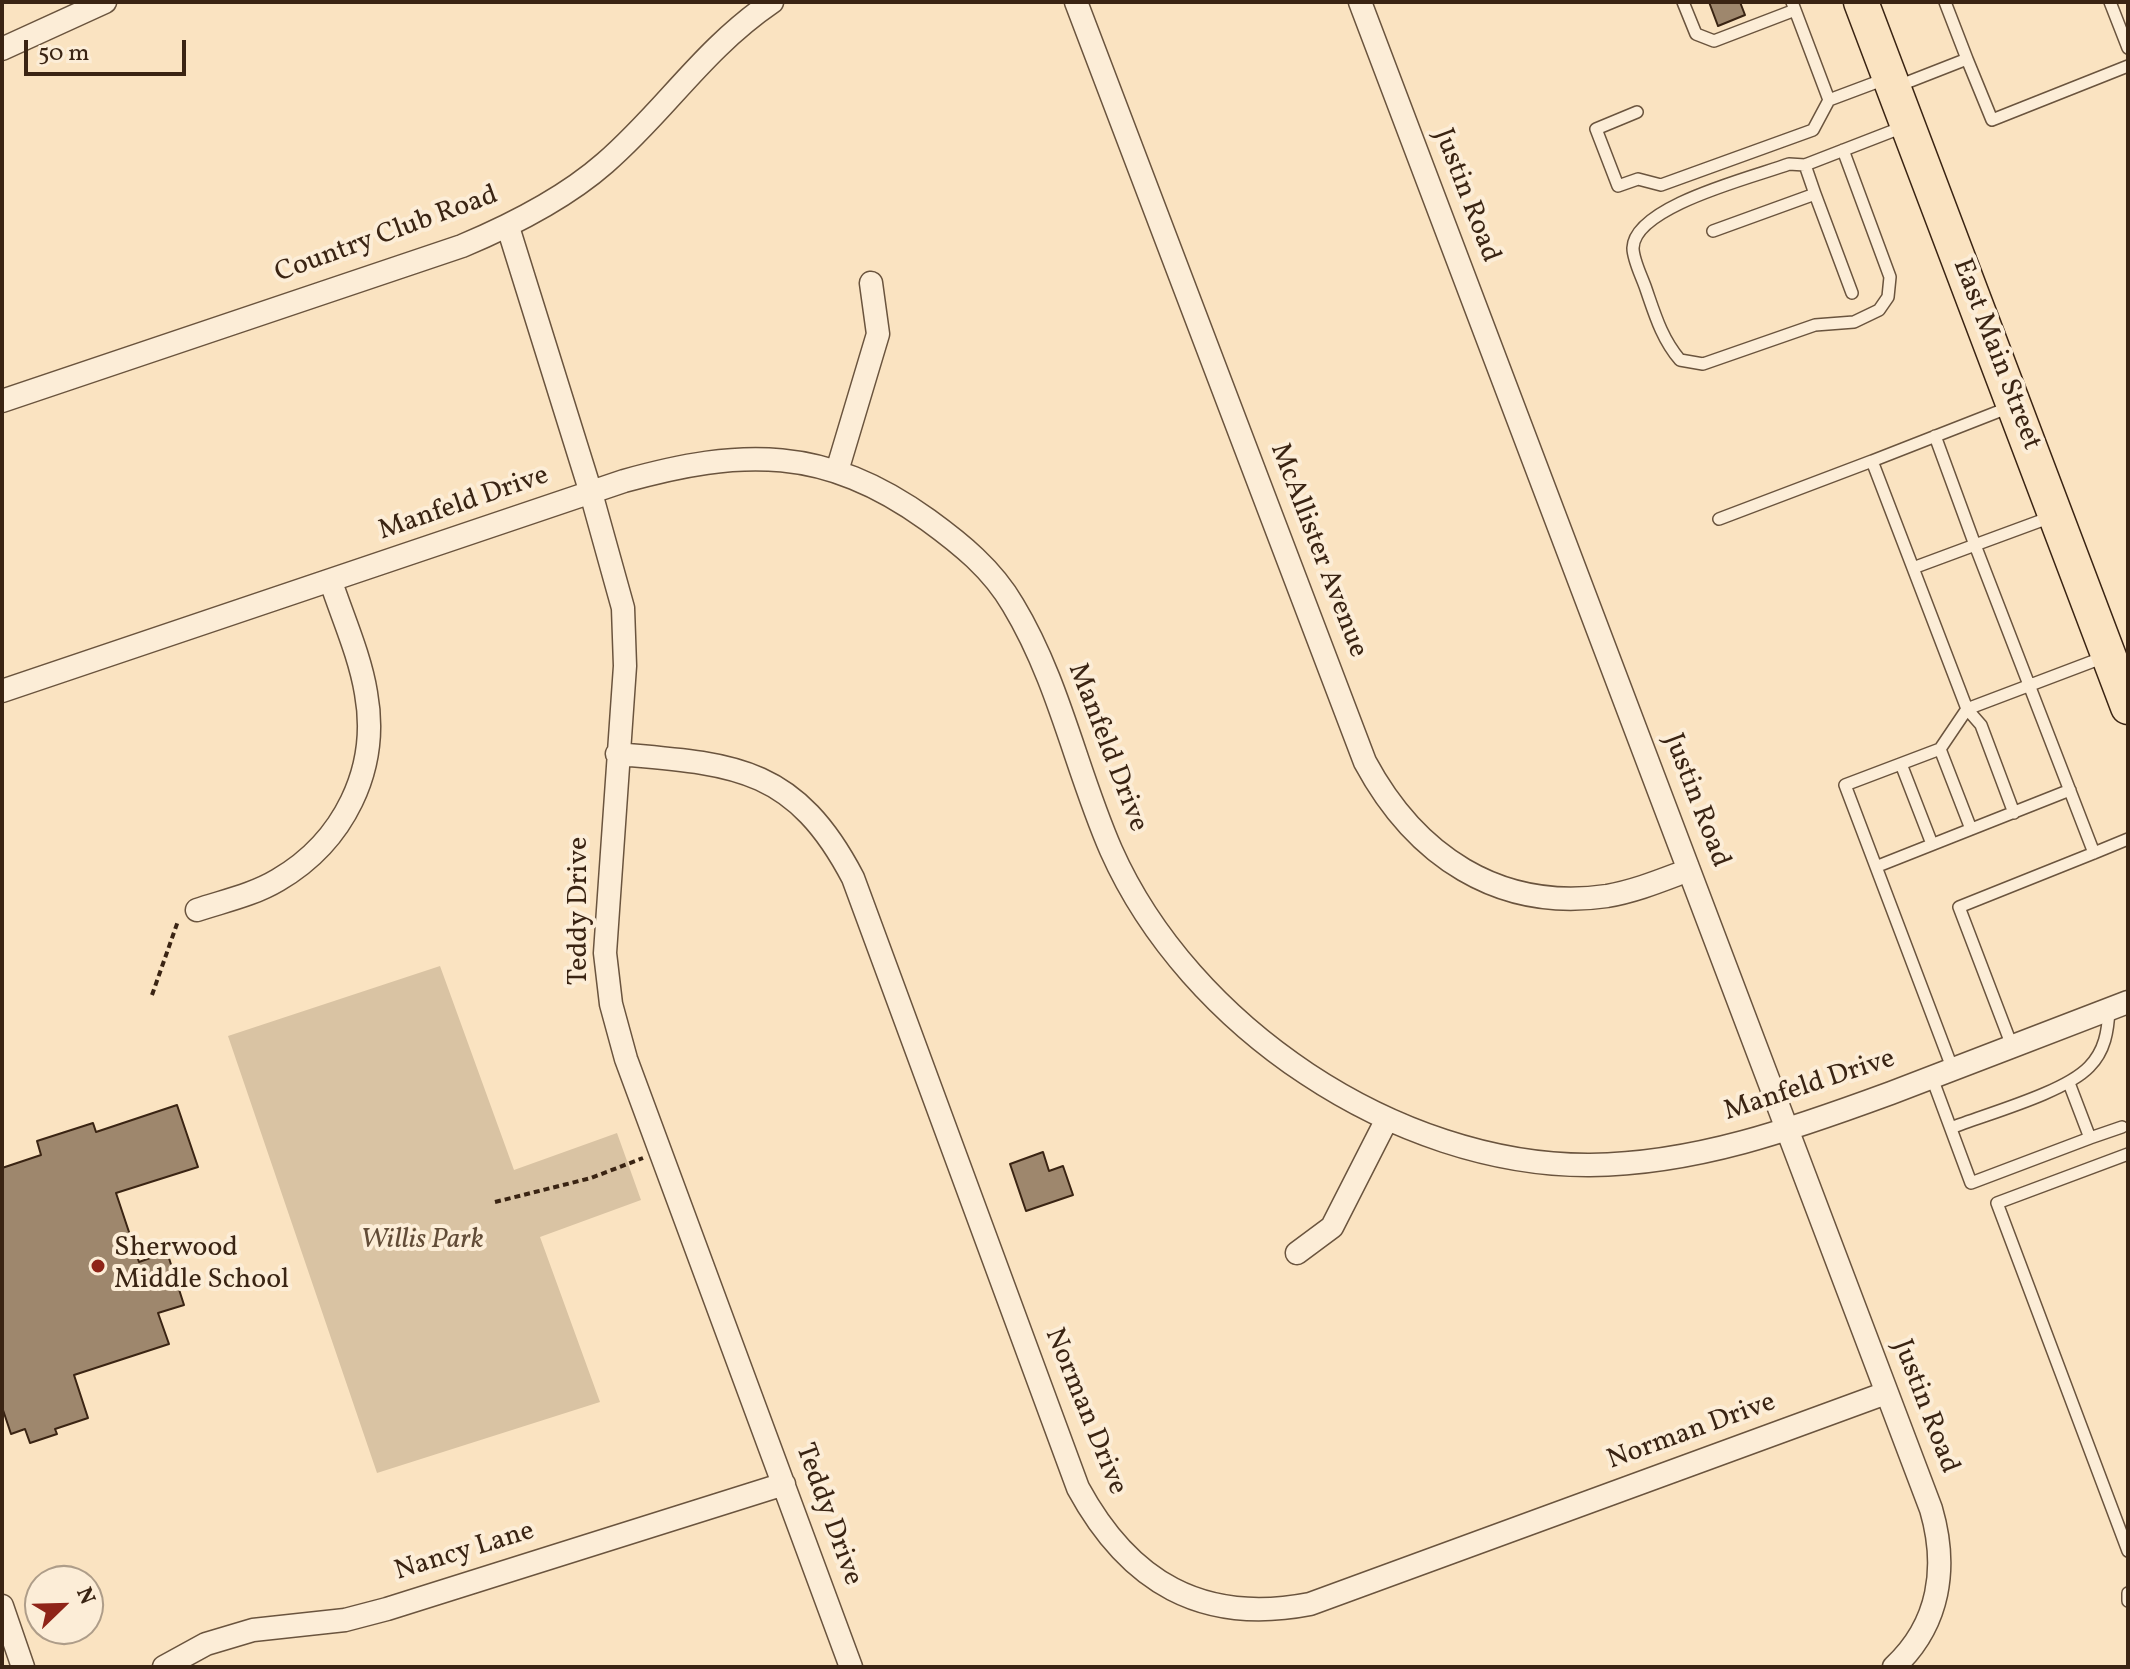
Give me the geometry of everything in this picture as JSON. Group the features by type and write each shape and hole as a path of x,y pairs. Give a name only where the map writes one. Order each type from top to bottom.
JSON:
{"main road":[{"name":"East Main Street","path":"1861,2 2128,707"}],"street":[{"path":"2,49 105,2"},
{"name":"Country Club Road","path":"2,401 462,246 508,227 605,163 703,58 772,2"},
{"name":"McAllister Avenue","path":"1076,2 1360,748 1382,794 1401,820 1431,849 1464,871 1530,896 1568,899 1607,896 1639,889 1689,870"},
{"name":"Justin Road","path":"1360,2 1939,1536 1939,1588 1926,1626 1894,1667"},
{"name":"Teddy Drive","path":"508,227 591,493 623,608 625,666 605,953 611,1004 626,1059 851,1667"},
{"path":"837,471 878,334 871,283"},
{"name":"Manfeld Drive","path":"2,691 686,464 719,459 800,463 862,479 905,503 969,549 1012,603 1041,661 1111,850 1164,939 1257,1037 1301,1072 1386,1121 1471,1147 1586,1165 1684,1156 1788,1131 2118,1006"},
{"path":"197,910 276,882 321,849 338,827 363,776 368,737 366,693 331,582"},
{"name":"Norman Drive","path":"617,754 710,762 737,768 773,783 797,801 836,845 853,878 1078,1488 1115,1546 1140,1571 1175,1590 1237,1609 1273,1611 1310,1604 1886,1393"},
{"path":"1297,1253 1332,1227 1386,1121"},
{"name":"Nancy Lane","path":"164,1667 206,1644 253,1630 345,1620 387,1609 784,1484"},
{"path":"2,1606 23,1667"}],"lane":[{"path":"1683,2 1696,34 1714,41 1794,6 1829,100"},
{"path":"1945,2 1992,120 2128,66"},
{"path":"2110,2 2128,48"},
{"path":"1637,112 1596,129 1618,186 1638,179 1661,185 1813,130 1829,100 1967,59"},
{"path":"1843,150 1890,277 1888,297 1879,310 1854,322 1815,325 1703,364 1680,360 1667,345 1633,248 1640,228 1658,211 1789,164 1805,165 1843,150 1908,126"},
{"path":"1805,165 1852,293"},
{"path":"1713,231 1815,194"},
{"path":"1719,519 2014,406"},
{"path":"1935,436 2094,853"},
{"path":"1872,461 1967,709 1981,725 2014,813"},
{"path":"1913,568 2056,516"},
{"path":"2108,655 1967,709 1940,749 1845,785 1878,866 1943,1074 1951,1128 1971,1183 2122,1127"},
{"path":"1940,749 1971,829"},
{"path":"1901,764 1932,844"},
{"path":"1878,866 2070,790"},
{"path":"2012,1046 1959,907 2128,839"},
{"path":"1951,1128 2069,1083 2090,1067 2108,1038 2118,1006"},
{"path":"2069,1083 2090,1138"},
{"path":"2128,1154 1997,1203 2128,1551"},
{"path":"2128,1593 2128,1601"}],"path":[{"path":"152,995 178,920 197,910"},
{"path":"495,1202 591,1178 660,1151"}],"green space":[{"name":"Willis Park","path":"440,966 514,1170 617,1133 641,1200 540,1237 600,1402 377,1473 228,1036"}],"building":[{"path":"1709,2 1740,2 1745,15 1718,26"},
{"path":"177,1105 198,1167 116,1193 139,1262 167,1252 184,1305 158,1313 169,1344 74,1375 88,1418 55,1429 57,1434 30,1443 25,1429 11,1434 2,1407 2,1168 41,1155 37,1141 93,1123 96,1132"},
{"path":"1043,1152 1049,1171 1063,1166 1073,1195 1026,1211 1010,1164"}],"place":[{"name":"Sherwood Middle School","path":"98,1266"}]}
